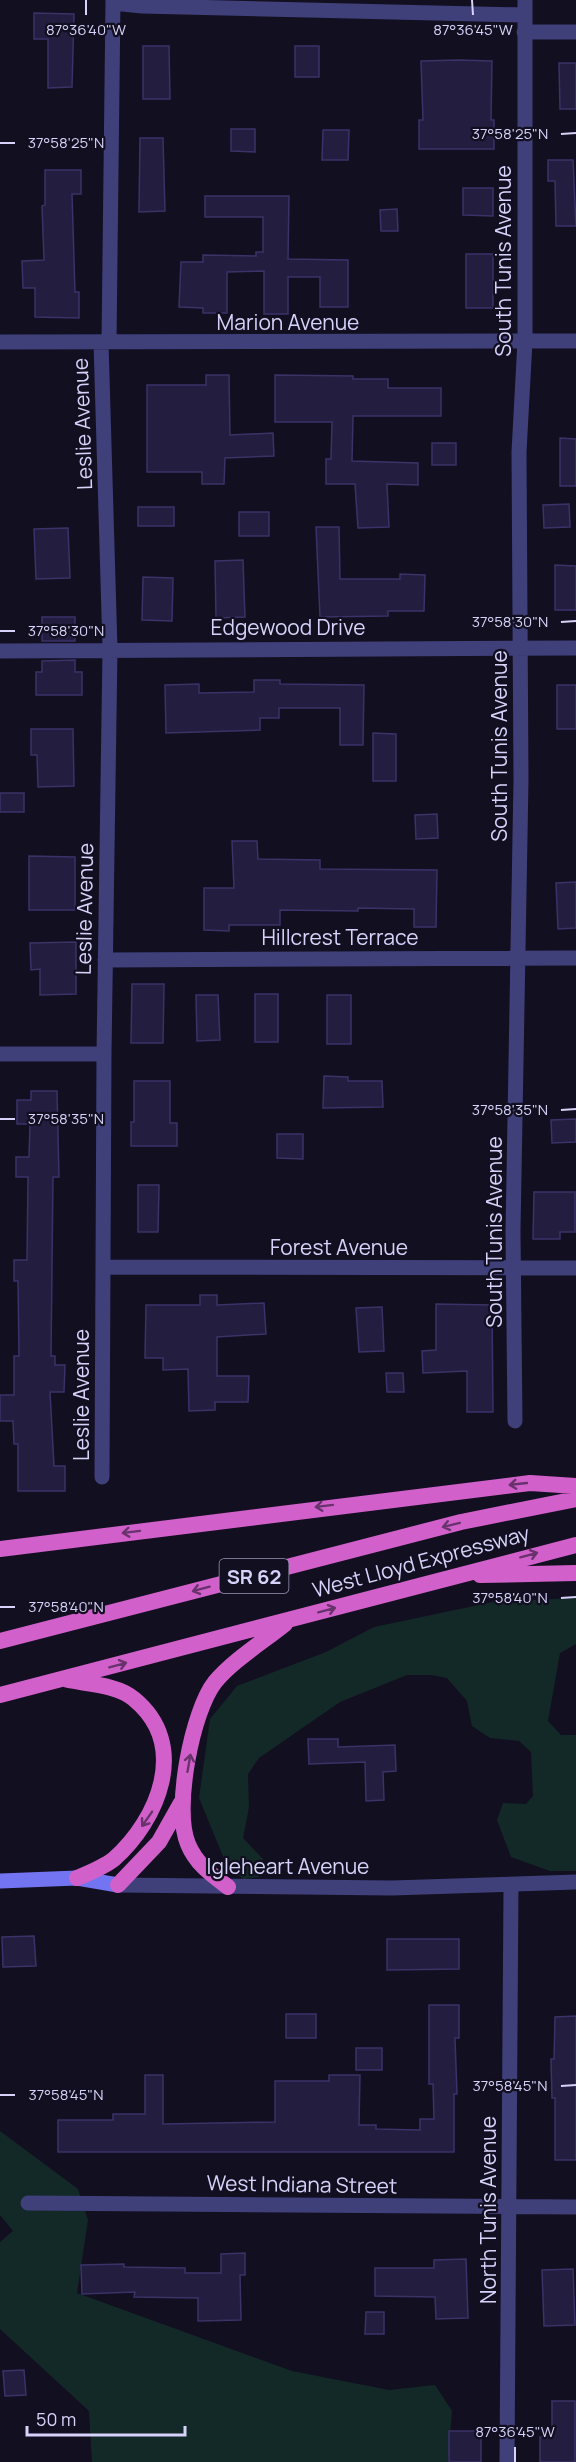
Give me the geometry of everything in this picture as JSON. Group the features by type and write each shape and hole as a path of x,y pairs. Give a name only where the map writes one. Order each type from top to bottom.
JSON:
{"highway":[{"path":"0,1549 530,1483 576,1486"},
{"name":"West Lloyd Expressway","path":"0,1641 460,1522 576,1499"},
{"name":"West Lloyd Expressway","path":"0,1695 576,1545"},
{"path":"453,1576 576,1573"},
{"path":"228,1887 207,1872 192,1851 183,1829 182,1799 197,1718 207,1693 217,1680 290,1620"},
{"path":"64,1679 121,1691 134,1698 154,1724 164,1757 160,1792 145,1823 113,1860 77,1878"},
{"path":"118,1885 159,1842 182,1799"}],"main road":[{"name":"Igleheart Avenue","path":"0,1881 77,1878 118,1885"}],"street":[{"path":"113,2 142,6 524,7"},
{"name":"Leslie Avenue","path":"102,1477 104,1054 110,650 105,342 113,2"},
{"name":"South Tunis Avenue","path":"515,1421 513,1231 521,648 519,452 525,341 524,7"},
{"path":"524,32 576,32"},
{"name":"Marion Avenue","path":"0,342 576,341"},
{"name":"Edgewood Drive","path":"0,651 576,648"},
{"name":"Hillcrest Terrace","path":"105,960 576,958"},
{"path":"0,1054 104,1054"},
{"name":"Forest Avenue","path":"103,1267 576,1268"},
{"name":"Igleheart Avenue","path":"118,1885 511,1886 576,1882"},
{"name":"North Tunis Avenue","path":"507,2462 511,1886"},
{"name":"West Indiana Street","path":"28,2203 576,2207"}],"green space":[{"path":"576,1598 576,1644 560,1653 548,1721 561,1735 576,1735 576,1871 550,1871 511,1857 497,1820 503,1803 526,1804 533,1796 531,1752 519,1741 490,1738 472,1726 467,1701 447,1678 431,1675 407,1675 340,1702 259,1758 248,1774 249,1807 243,1838 263,1859 259,1877 243,1879 227,1866 199,1798 210,1719 237,1686 326,1652 374,1627 493,1602"},
{"path":"0,2131 78,2189 88,2220 77,2293 292,2371 389,2390 435,2385 452,2411 448,2462 92,2462 89,2411 0,2329 0,2242 13,2231 0,2215"}],"building":[{"path":"34,13 74,14 72,87 48,88 48,39 34,39"},
{"path":"143,46 169,46 170,99 143,99"},
{"path":"295,46 319,46 319,77 295,77"},
{"path":"421,61 492,61 491,120 494,120 494,149 419,149 419,120 423,120"},
{"path":"559,63 576,63 576,109 560,109"},
{"path":"231,129 255,129 255,152 231,151"},
{"path":"323,130 349,130 348,160 322,160"},
{"path":"140,138 163,138 165,211 139,212"},
{"path":"548,160 573,160 576,226 556,226 555,181 548,181"},
{"path":"45,170 81,170 81,194 72,194 75,292 79,292 79,318 35,317 35,288 23,288 22,261 44,260 42,206 45,205"},
{"path":"463,188 493,188 493,216 463,215"},
{"path":"205,196 289,196 288,259 348,260 348,307 320,307 320,277 288,277 288,314 264,314 264,271 227,272 227,313 203,313 203,308 179,307 181,262 203,262 203,255 256,256 256,252 263,252 263,217 205,217"},
{"path":"397,209 398,231 381,231 380,210"},
{"path":"466,254 493,254 493,308 466,308"},
{"path":"206,375 229,375 230,435 273,433 274,456 225,458 224,484 202,484 202,472 147,472 147,385 206,385"},
{"path":"275,375 353,376 353,379 388,379 388,388 441,388 441,416 353,416 352,461 418,463 418,485 387,484 389,527 358,528 355,484 326,484 326,459 331,459 332,422 275,422"},
{"path":"560,438 576,439 576,486 560,486"},
{"path":"432,443 456,443 456,465 432,465"},
{"path":"569,504 570,527 544,528 543,505"},
{"path":"138,507 174,507 174,526 138,526"},
{"path":"239,512 269,512 269,536 239,536"},
{"path":"316,527 339,527 340,579 400,579 400,574 425,575 424,611 388,611 388,616 320,617"},
{"path":"68,528 70,578 36,579 34,529"},
{"path":"243,560 245,617 216,618 215,561"},
{"path":"555,565 576,566 576,610 555,610"},
{"path":"143,577 173,578 172,621 142,620"},
{"path":"42,617 75,617 75,641 42,641"},
{"path":"75,660 75,672 82,672 82,695 36,695 36,672 42,672 42,661"},
{"path":"254,680 280,680 280,684 364,685 363,745 340,745 340,708 279,708 279,718 260,718 260,730 166,733 165,685 199,684 199,693 254,692"},
{"path":"557,685 576,685 576,729 557,729"},
{"path":"31,729 73,729 74,786 38,787 37,755 31,755"},
{"path":"373,733 396,734 396,781 373,781"},
{"path":"0,793 24,793 24,812 0,812"},
{"path":"437,814 438,838 416,839 415,815"},
{"path":"232,841 257,841 258,859 320,860 320,869 437,870 436,927 414,927 414,909 358,908 358,911 280,910 280,925 229,925 229,931 204,930 204,888 234,888"},
{"path":"29,856 75,857 75,910 29,910"},
{"path":"576,882 576,928 558,929 556,883"},
{"path":"76,942 76,994 40,995 40,969 31,970 30,943"},
{"path":"132,984 164,984 163,1043 131,1043"},
{"path":"255,994 278,994 278,1042 255,1042"},
{"path":"196,995 218,995 220,1040 197,1041"},
{"path":"327,995 351,995 351,1044 327,1044"},
{"path":"324,1076 348,1077 348,1081 382,1081 383,1107 323,1108"},
{"path":"134,1081 170,1081 170,1123 177,1123 177,1146 131,1146 131,1122 134,1122"},
{"path":"31,1091 57,1091 59,1177 53,1177 51,1356 55,1356 55,1365 65,1365 64,1392 50,1392 54,1466 65,1466 65,1491 18,1491 18,1444 14,1444 13,1421 0,1421 0,1395 14,1395 14,1356 19,1356 18,1281 14,1281 14,1260 27,1260 28,1177 16,1177 16,1157 29,1157 30,1124 17,1124 17,1100 31,1100"},
{"path":"576,1119 576,1142 552,1143 551,1120"},
{"path":"277,1134 303,1134 303,1159 277,1158"},
{"path":"138,1185 159,1185 158,1232 138,1232"},
{"path":"534,1192 575,1192 575,1232 560,1232 560,1239 533,1239"},
{"path":"200,1295 217,1295 217,1305 264,1303 266,1334 217,1337 217,1376 249,1376 248,1402 215,1402 215,1410 189,1411 188,1369 163,1370 163,1358 145,1358 146,1305 200,1305"},
{"path":"436,1304 492,1305 493,1412 467,1412 467,1371 423,1373 422,1351 436,1350"},
{"path":"382,1307 384,1351 359,1352 356,1308"},
{"path":"386,1373 403,1373 404,1392 387,1392"},
{"path":"308,1739 338,1739 338,1747 395,1745 396,1771 383,1772 384,1800 366,1801 365,1762 309,1764"},
{"path":"34,1936 36,1966 3,1967 2,1937"},
{"path":"387,1939 459,1939 459,1969 387,1970"},
{"path":"429,2005 459,2005 459,2038 455,2038 457,2094 454,2094 454,2152 58,2152 58,2120 113,2120 113,2114 145,2114 145,2075 163,2075 163,2124 275,2122 275,2081 329,2081 329,2075 360,2075 359,2125 376,2125 376,2129 420,2130 420,2119 434,2119 433,2084 429,2084"},
{"path":"286,2014 316,2014 316,2038 286,2038"},
{"path":"576,2016 576,2160 555,2160 555,2098 552,2098 551,2059 554,2059 555,2017"},
{"path":"356,2048 382,2048 382,2070 356,2070"},
{"path":"245,2253 245,2275 240,2275 241,2320 198,2321 198,2298 134,2297 135,2292 82,2294 81,2265 124,2264 124,2267 185,2268 185,2273 221,2273 221,2254"},
{"path":"466,2259 468,2318 436,2319 435,2297 375,2296 375,2268 434,2268 434,2260"},
{"path":"573,2269 575,2325 544,2326 542,2270"},
{"path":"366,2312 384,2312 384,2334 365,2334"},
{"path":"24,2370 26,2395 5,2396 3,2371"},
{"path":"552,2401 575,2401 575,2462 540,2462 540,2437 552,2437"},
{"path":"449,2431 481,2431 481,2462 449,2462"}]}
